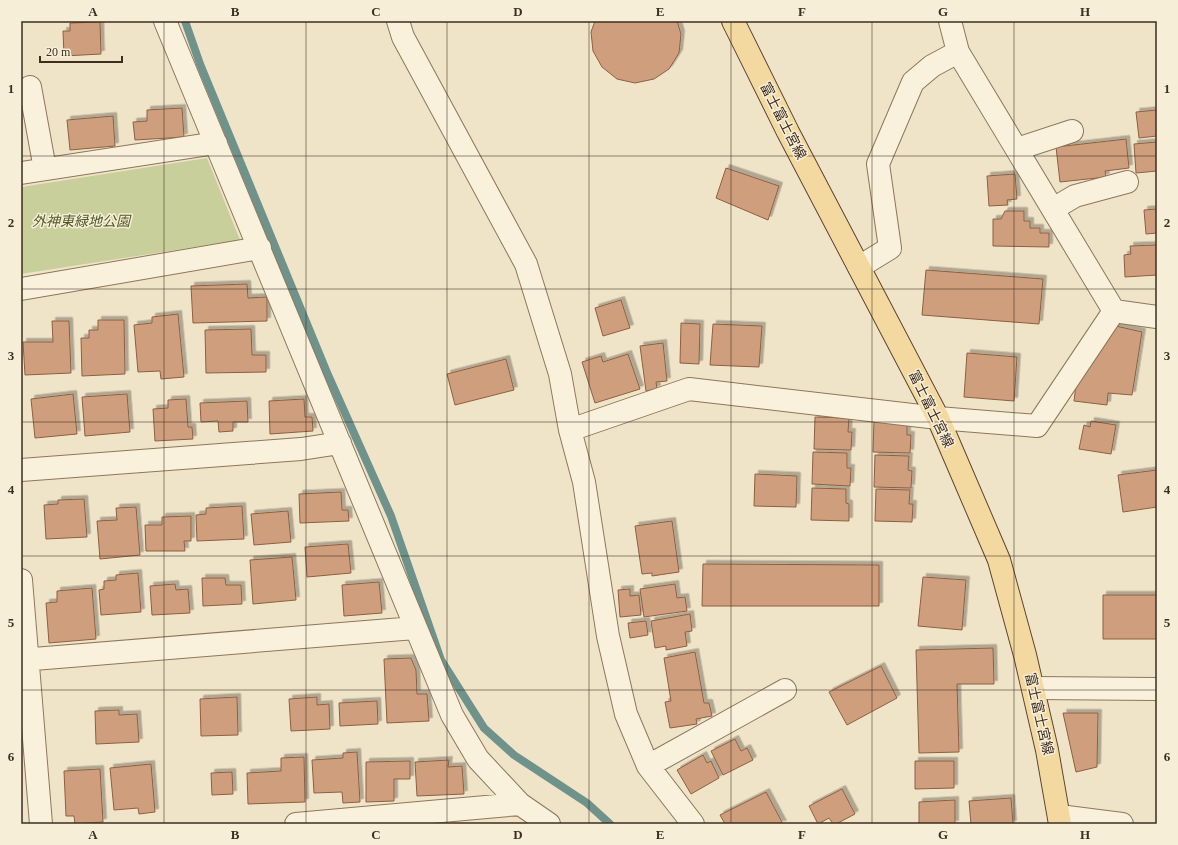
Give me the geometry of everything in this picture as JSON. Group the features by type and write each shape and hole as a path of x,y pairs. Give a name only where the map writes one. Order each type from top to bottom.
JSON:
{"main road":[{"name":"富士富士宮線","path":"733,21 938,418 999,560 1033,688 1047,750 1059,820"}],"street":[{"path":"165,21 416,628 456,721 478,759 520,804 549,824"},
{"path":"398,21 406,44 526,264 560,374 570,430 584,482 608,636 626,714 648,766 693,824"},
{"path":"950,21 958,52 1114,311"},
{"path":"859,267 890,248 878,164 914,82 932,66 958,52"},
{"path":"30,87 45,169"},
{"path":"1016,149 1072,131"},
{"path":"21,173 216,143"},
{"path":"1053,209 1075,196 1127,182"},
{"path":"21,289 260,248"},
{"path":"570,430 689,390 938,418 1037,426 1114,311"},
{"path":"1114,311 1157,317"},
{"path":"21,470 301,449 340,443"},
{"path":"21,580 24,659 41,824"},
{"path":"24,659 416,628"},
{"path":"1033,688 1157,689"},
{"path":"648,766 785,690"},
{"path":"296,824 520,804"},
{"path":"1059,820 1122,824"}],"green space":[{"name":"外神東緑地公園","path":"207,158 240,240 21,274 21,187"}],"building":[{"path":"595,21 677,21 681,34 679,53 669,69 654,79 635,83 617,79 602,67 593,51 591,32"},
{"path":"100,22 101,54 64,56 63,31 70,31 70,23"},
{"path":"182,108 184,137 135,140 133,122 147,121 147,110"},
{"path":"1157,110 1157,136 1139,138 1136,112"},
{"path":"113,116 115,146 70,150 67,120"},
{"path":"1126,139 1129,168 1105,171 1106,177 1060,182 1056,147"},
{"path":"1157,142 1157,171 1136,173 1134,144"},
{"path":"726,168 779,186 768,220 716,198"},
{"path":"1015,174 1017,199 1007,200 1008,205 989,206 987,176"},
{"path":"1157,209 1157,233 1146,234 1144,210"},
{"path":"1005,211 1024,211 1024,221 1030,221 1030,228 1040,228 1040,233 1049,233 1049,247 993,246 993,219 1001,219"},
{"path":"1157,245 1157,275 1125,277 1124,255 1131,254 1130,246"},
{"path":"926,270 1043,279 1039,324 922,315"},
{"path":"247,284 248,298 267,297 267,321 193,323 191,286"},
{"path":"621,300 630,328 603,336 595,308"},
{"path":"178,314 184,377 161,379 160,371 138,372 134,325 152,323 152,317"},
{"path":"98,320 124,320 125,374 82,376 81,338 89,338 89,330 98,330"},
{"path":"52,321 69,321 71,373 25,375 23,342 53,342"},
{"path":"681,323 700,324 699,364 680,363"},
{"path":"713,324 762,326 759,367 710,365"},
{"path":"1116,326 1142,332 1132,395 1108,393 1107,405 1074,401 1076,385"},
{"path":"251,329 252,355 266,355 266,372 206,373 205,330"},
{"path":"663,343 667,381 656,382 657,389 646,391 640,346"},
{"path":"967,353 1017,357 1014,401 964,397"},
{"path":"628,354 640,389 595,403 582,362 601,356 603,362"},
{"path":"506,359 514,390 455,405 447,374"},
{"path":"73,394 77,434 35,438 31,399"},
{"path":"127,394 130,432 85,436 82,397"},
{"path":"186,399 188,427 192,427 193,439 155,441 153,409 168,408 168,400"},
{"path":"304,399 305,417 312,417 313,431 270,434 269,401"},
{"path":"247,401 248,422 233,422 233,431 219,432 218,421 201,422 200,403"},
{"path":"815,417 849,418 848,432 852,432 851,450 814,449"},
{"path":"874,420 907,421 907,435 911,435 910,453 873,452"},
{"path":"1091,421 1116,425 1111,454 1079,449 1084,425 1090,427"},
{"path":"813,452 847,453 847,468 851,468 850,486 812,484"},
{"path":"875,455 909,456 908,470 912,471 911,488 874,487"},
{"path":"1157,470 1157,507 1123,512 1118,475"},
{"path":"755,474 797,476 796,507 754,506"},
{"path":"812,488 846,489 846,503 849,504 849,521 811,520"},
{"path":"876,489 910,490 909,504 913,504 912,522 875,521"},
{"path":"341,492 342,510 348,510 349,521 300,523 299,494"},
{"path":"84,499 87,537 46,539 44,505 58,504 58,500"},
{"path":"242,506 244,539 197,541 196,515 206,514 206,508"},
{"path":"136,507 140,555 100,559 97,521 117,520 116,508"},
{"path":"288,511 291,542 254,545 251,514"},
{"path":"191,516 191,541 184,541 185,551 146,551 145,525 162,525 162,517"},
{"path":"672,521 679,572 652,576 652,573 642,574 635,526"},
{"path":"348,544 351,573 307,577 305,547"},
{"path":"292,557 296,600 253,604 250,560"},
{"path":"703,564 879,565 879,606 702,606"},
{"path":"138,573 141,612 101,615 99,590 104,589 104,581 116,580 116,575"},
{"path":"923,577 966,580 962,630 918,626"},
{"path":"202,578 225,578 226,585 241,585 242,604 203,606"},
{"path":"379,582 382,613 344,616 342,585"},
{"path":"175,584 176,590 188,589 190,613 152,615 150,586"},
{"path":"675,584 677,598 685,597 687,611 644,617 640,589"},
{"path":"92,588 96,639 49,643 46,603 57,602 57,591"},
{"path":"630,589 630,596 639,595 641,615 620,617 618,590"},
{"path":"1103,595 1157,595 1157,639 1103,639"},
{"path":"690,614 692,631 685,632 687,646 666,650 666,646 655,648 651,621"},
{"path":"646,621 648,635 630,638 628,623"},
{"path":"993,648 994,684 957,684 959,752 919,753 916,650"},
{"path":"695,652 704,703 709,703 712,716 696,719 697,724 670,728 665,702 671,701 664,658"},
{"path":"411,658 416,670 417,694 427,694 429,721 387,723 384,659"},
{"path":"881,666 897,698 847,725 829,692"},
{"path":"237,697 238,735 201,736 200,699"},
{"path":"317,697 317,705 329,704 330,729 291,731 289,699"},
{"path":"377,701 378,724 340,726 339,703"},
{"path":"119,710 119,715 137,714 139,742 96,744 95,711"},
{"path":"1063,713 1098,713 1097,767 1076,772"},
{"path":"735,739 741,751 747,748 753,760 723,775 711,751"},
{"path":"357,752 360,802 343,803 342,792 314,793 312,760 343,758 343,753"},
{"path":"703,755 707,763 711,761 719,778 691,794 677,770"},
{"path":"304,757 305,802 248,804 247,773 281,771 281,758"},
{"path":"449,760 448,767 462,766 464,794 417,796 415,762"},
{"path":"410,761 410,779 394,779 394,801 366,802 366,762"},
{"path":"915,761 954,761 954,788 915,789"},
{"path":"151,764 155,812 139,814 138,808 114,810 110,768"},
{"path":"100,769 103,822 75,824 74,816 66,816 64,771"},
{"path":"232,772 233,794 212,795 211,773"},
{"path":"842,789 855,814 836,824 833,824 829,818 818,824 809,806"},
{"path":"766,792 783,824 725,824 720,815"},
{"path":"1011,798 1013,824 971,824 969,801"},
{"path":"955,800 955,824 919,824 919,802"}],"waterway":[{"path":"185,21 200,64 328,375 391,516 441,660 484,728 514,755 587,803 610,824"}]}
